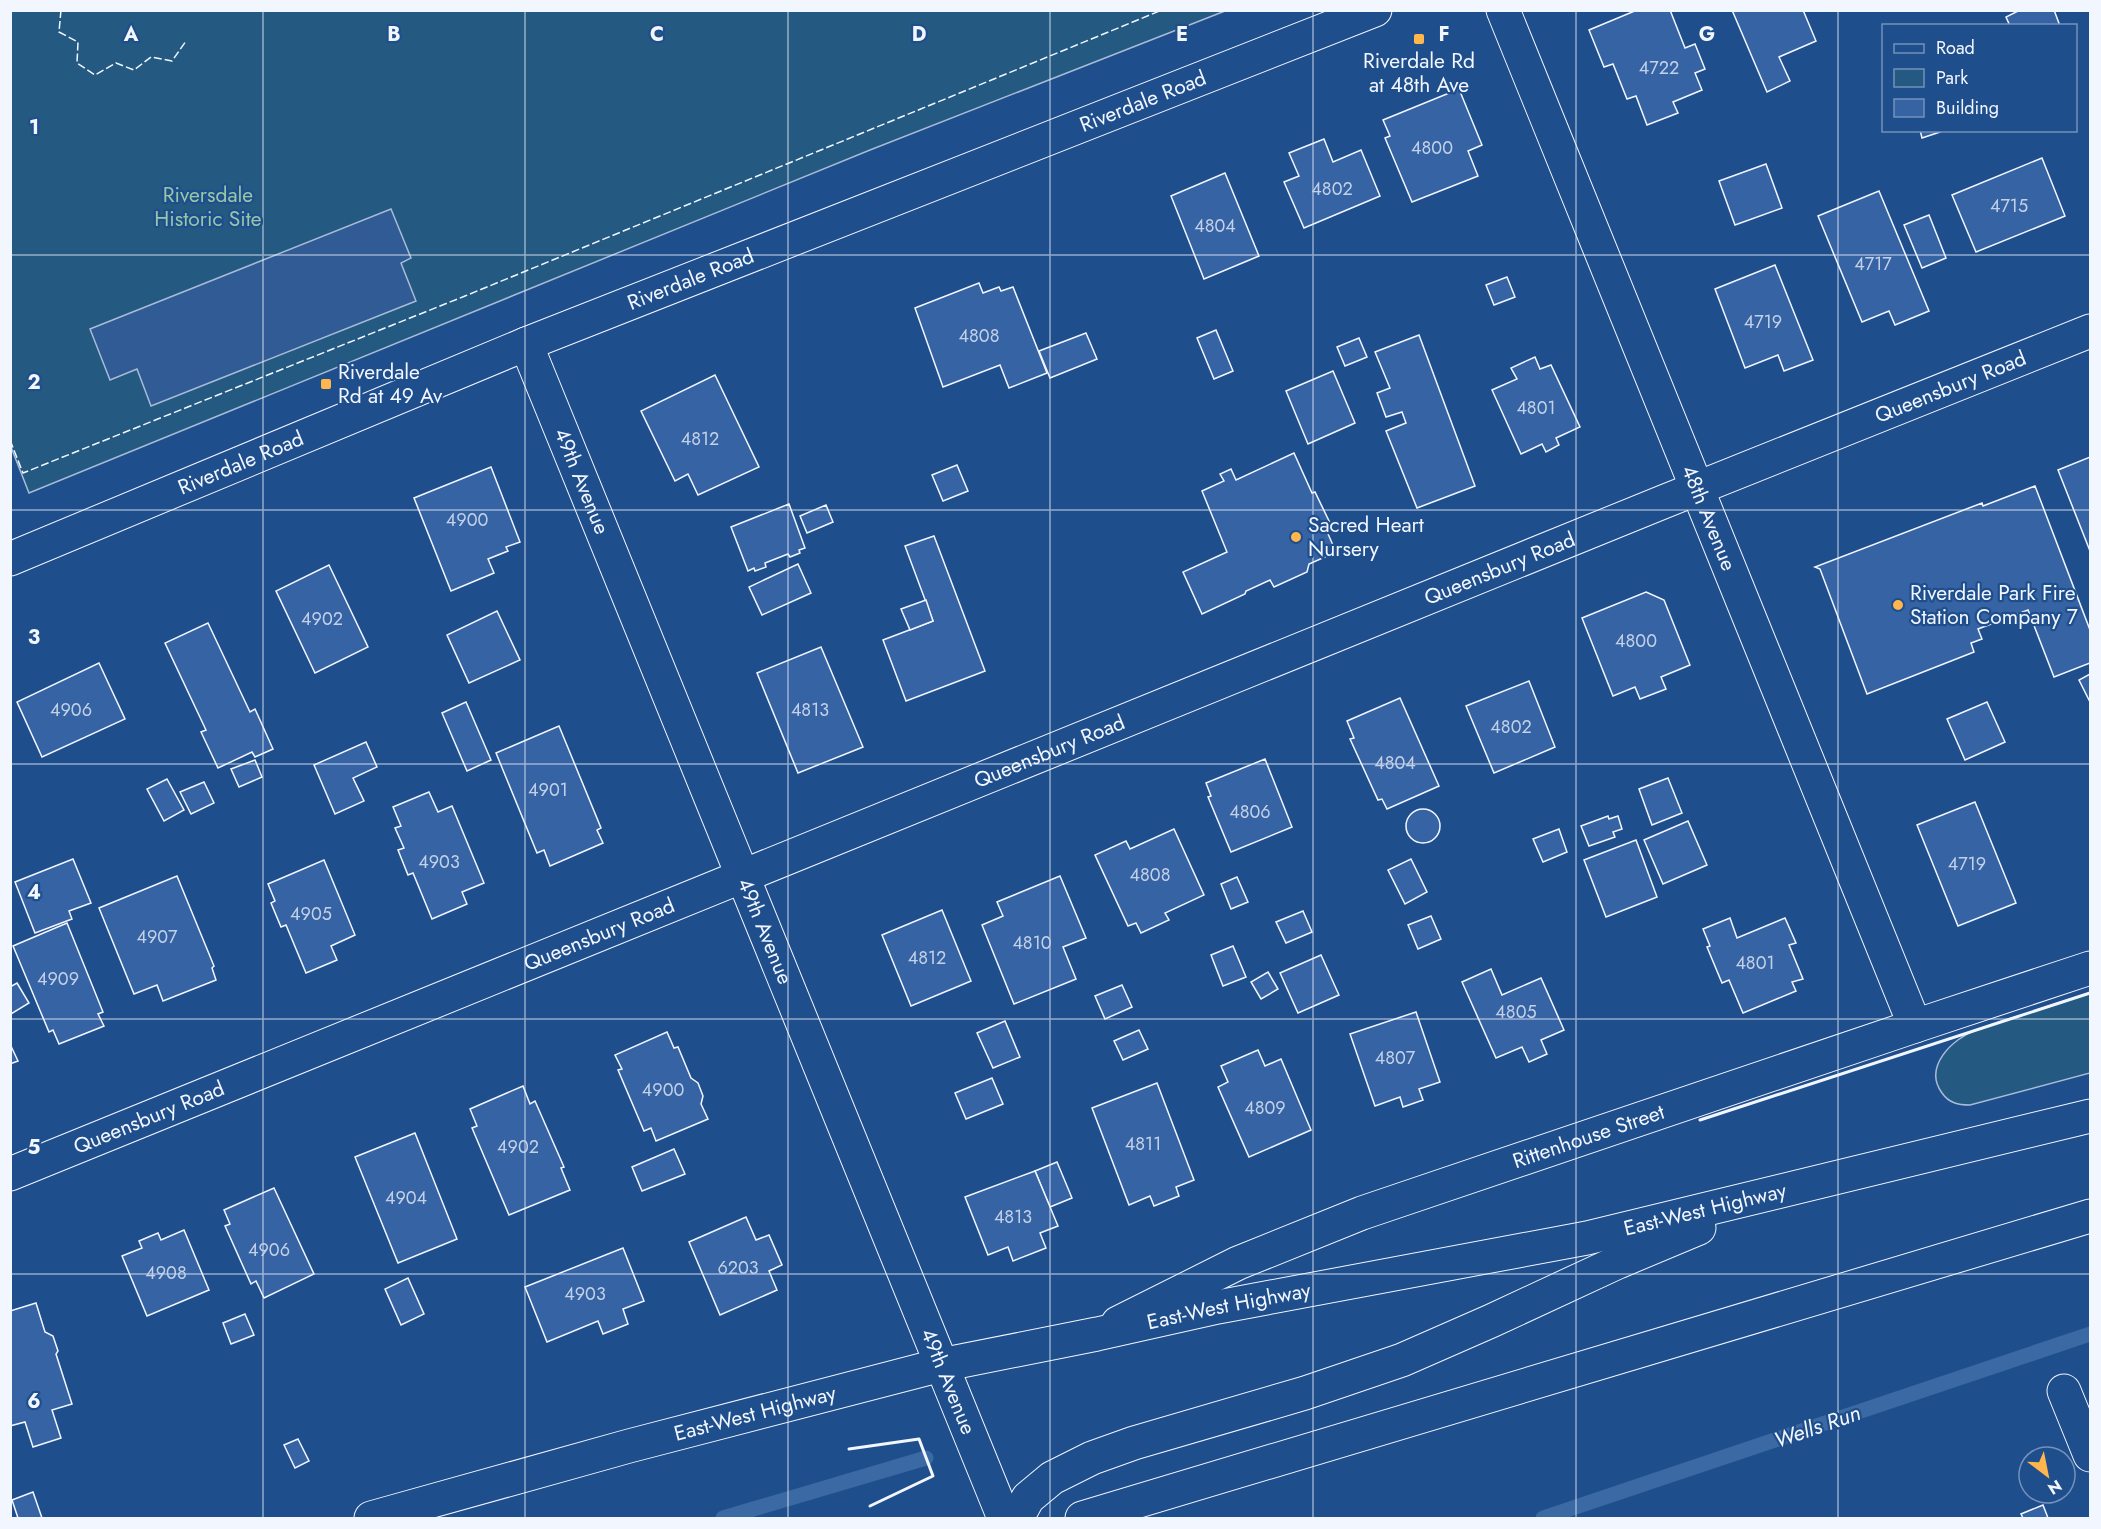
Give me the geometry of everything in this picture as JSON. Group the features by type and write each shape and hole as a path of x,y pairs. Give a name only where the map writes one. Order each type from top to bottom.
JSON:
{"street":[{"name":"Riverdale Road","path":"10,559 526,344 1375,10"},
{"name":"48th Avenue","path":"1503,10 1915,1026"},
{"name":"Queensbury Road","path":"10,1174 2091,331"},
{"name":"49th Avenue","path":"526,344 1004,1518"},
{"name":"Rittenhouse Street","path":"1097,1334 1238,1263 1362,1213 2091,968"},
{"name":"East-West Highway","path":"372,1518 629,1446 941,1365 1218,1307 1587,1238 2091,1116"},
{"path":"1017,1518 1028,1498 1052,1478 1092,1458 1134,1443 1305,1393 1402,1360 1491,1322 1618,1262 1789,1190"},
{"path":"1082,1518 2091,1216"},
{"path":"2064,1391 2091,1455"}],"green space":[{"name":"Riversdale Historic Site","path":"11,11 1225,11 870,150 29,493 11,447"},
{"path":"2090,993 2090,1073 1970,1105 1954,1103 1942,1093 1937,1083 1938,1064 1943,1055 1958,1040 1989,1025"}],"shaded area":[{"path":"391,209 411,258 401,263 416,301 151,406 137,369 110,380 90,329"}],"building":[{"path":"1637,10 1670,10 1685,48 1695,44 1705,69 1695,73 1702,90 1673,102 1678,113 1647,125 1636,96 1627,99 1613,64 1604,67 1589,30"},
{"path":"1732,10 1803,10 1816,41 1779,57 1790,81 1767,92"},
{"path":"2020,10 2054,10 2059,24 2009,24 2006,17"},
{"path":"1459,89 1482,145 1468,151 1478,176 1412,202 1385,138 1390,136 1383,120"},
{"path":"1920,132 1940,132 1922,138"},
{"path":"1324,139 1333,162 1361,150 1380,196 1304,228 1284,182 1299,176 1289,153"},
{"path":"2042,158 2065,216 1976,252 1952,195"},
{"path":"1766,164 1782,208 1735,225 1719,181"},
{"path":"1225,173 1259,256 1204,279 1171,196"},
{"path":"1879,191 1929,311 1895,325 1889,311 1862,322 1818,216"},
{"path":"1929,215 1946,258 1922,268 1904,225"},
{"path":"1775,265 1813,360 1784,371 1778,355 1745,368 1715,289"},
{"path":"1507,277 1515,297 1494,305 1486,285"},
{"path":"979,283 983,293 999,287 1001,291 1013,287 1047,373 1009,388 1000,365 943,387 915,308"},
{"path":"1216,330 1233,371 1214,379 1197,338"},
{"path":"1086,333 1097,359 1050,378 1039,351"},
{"path":"1419,335 1475,486 1417,508 1386,431 1406,423 1402,412 1386,417 1377,393 1390,388 1375,352"},
{"path":"1359,338 1367,357 1345,366 1337,347"},
{"path":"1535,357 1540,369 1551,365 1580,427 1556,438 1559,445 1546,452 1542,444 1521,454 1492,390 1517,379 1511,368"},
{"path":"1333,371 1355,423 1308,444 1286,391"},
{"path":"715,375 759,467 698,495 688,474 675,481 641,411"},
{"path":"1294,453 1312,493 1315,492 1331,525 1325,527 1336,552 1309,564 1307,572 1274,587 1270,580 1202,614 1183,572 1227,552 1202,491 1224,481 1220,474 1231,469 1236,480"},
{"path":"2090,457 2090,551 2058,470"},
{"path":"957,465 968,491 943,501 932,475"},
{"path":"491,467 520,542 506,547 508,551 488,559 494,573 451,591 414,498"},
{"path":"2035,486 2090,630 2090,663 2054,677 2028,610 1978,629 1982,639 1971,643 1974,652 1867,694 1820,569 1815,567 1982,503 1983,506"},
{"path":"789,504 805,548 790,557 788,554 765,563 766,567 748,571 731,527"},
{"path":"826,505 833,522 807,533 800,516"},
{"path":"934,536 985,671 906,701 883,640 933,621 905,546"},
{"path":"798,564 811,593 762,615 749,587"},
{"path":"329,565 368,647 315,673 276,591"},
{"path":"1646,592 1664,600 1690,665 1661,677 1666,689 1640,699 1635,687 1613,696 1582,618"},
{"path":"926,600 933,621 910,630 901,609"},
{"path":"497,611 520,660 469,683 447,635"},
{"path":"208,623 250,712 255,709 273,749 255,757 252,752 218,768 201,732 206,730 165,643"},
{"path":"821,647 863,747 798,773 757,673"},
{"path":"99,663 125,719 42,757 17,702"},
{"path":"2090,674 2090,699 2089,700 2079,680"},
{"path":"1529,681 1555,747 1494,773 1466,706"},
{"path":"1400,698 1439,786 1387,809 1382,799 1378,800 1350,739 1354,738 1347,721"},
{"path":"466,702 491,760 467,771 442,713"},
{"path":"1987,702 2005,742 1965,760 1947,719"},
{"path":"559,726 601,828 597,830 603,843 550,866 544,850 537,853 496,753"},
{"path":"366,742 377,767 353,778 364,801 335,814 314,765"},
{"path":"1265,759 1292,827 1231,852 1208,797 1211,796 1206,783"},
{"path":"255,760 262,777 239,787 231,769"},
{"path":"1668,778 1682,813 1652,825 1639,789"},
{"path":"167,779 184,810 164,821 147,789"},
{"path":"204,782 214,803 191,814 180,792"},
{"path":"429,792 438,812 452,806 484,883 462,892 467,904 432,919 413,873 408,875 398,850 404,848 395,828 401,826 393,807"},
{"path":"1975,802 2016,903 1958,926 1917,825"},
{"path":"1423,809 1435,814 1440,826 1435,838 1423,843 1411,838 1406,826 1411,814"},
{"path":"1608,816 1609,819 1618,816 1622,829 1613,832 1615,837 1589,846 1581,826"},
{"path":"1688,821 1707,865 1663,884 1644,840"},
{"path":"1174,829 1204,895 1165,913 1169,920 1141,933 1136,923 1128,926 1095,855 1126,841 1130,849"},
{"path":"1559,829 1567,852 1543,862 1533,839"},
{"path":"1636,840 1657,897 1606,917 1584,860"},
{"path":"73,859 91,903 69,911 72,919 35,933 15,882"},
{"path":"1411,859 1427,892 1405,904 1388,870"},
{"path":"324,860 355,935 331,946 337,960 306,973 286,925 281,927 271,903 275,901 268,884"},
{"path":"177,876 214,966 212,968 216,980 163,1001 157,985 134,994 99,908"},
{"path":"1060,876 1086,938 1063,947 1076,979 1014,1004 982,925 1003,916 997,902"},
{"path":"1237,877 1248,902 1231,909 1221,884"},
{"path":"942,910 971,981 911,1006 882,935"},
{"path":"1303,911 1312,932 1286,943 1276,922"},
{"path":"1431,916 1441,939 1418,949 1408,925"},
{"path":"1730,918 1737,938 1785,918 1796,943 1789,945 1803,979 1792,982 1796,991 1743,1013 1729,980 1722,983 1707,947 1710,946 1703,929"},
{"path":"67,923 103,1012 98,1014 104,1026 59,1044 53,1030 49,1032 13,946"},
{"path":"1233,946 1246,977 1223,986 1211,955"},
{"path":"1321,955 1339,995 1298,1013 1280,973"},
{"path":"1491,969 1502,995 1541,978 1564,1030 1541,1040 1547,1054 1529,1062 1522,1047 1496,1058 1462,982"},
{"path":"1268,972 1278,989 1261,999 1251,982"},
{"path":"17,983 29,1003 11,1014 10,987"},
{"path":"1122,985 1132,1007 1105,1019 1095,996"},
{"path":"1416,1012 1440,1082 1419,1089 1423,1100 1403,1107 1400,1097 1375,1106 1350,1034"},
{"path":"1005,1021 1020,1057 993,1068 977,1033"},
{"path":"1139,1030 1148,1049 1123,1060 1114,1041"},
{"path":"667,1032 674,1048 678,1047 691,1078 698,1083 703,1096 701,1104 708,1119 656,1141 651,1128 644,1131 618,1070 622,1069 615,1055"},
{"path":"10,1044 18,1061 10,1064"},
{"path":"1258,1050 1265,1066 1281,1059 1311,1130 1249,1157 1218,1087 1228,1082 1221,1066"},
{"path":"992,1078 1003,1104 966,1119 955,1093"},
{"path":"1157,1083 1194,1180 1176,1187 1179,1196 1154,1206 1150,1196 1129,1205 1092,1108"},
{"path":"523,1086 530,1104 535,1101 564,1167 561,1168 570,1190 509,1215 472,1128 477,1126 470,1109"},
{"path":"415,1133 457,1239 398,1263 355,1157"},
{"path":"674,1149 685,1174 642,1191 632,1167"},
{"path":"1057,1162 1072,1198 1050,1207 1035,1171"},
{"path":"1035,1171 1058,1226 1040,1233 1046,1248 1013,1261 1008,1247 988,1255 965,1197"},
{"path":"274,1188 314,1274 264,1298 256,1281 251,1284 225,1226 230,1224 224,1210"},
{"path":"746,1217 756,1240 769,1235 782,1265 769,1271 777,1290 720,1315 689,1242"},
{"path":"184,1230 209,1290 147,1316 122,1256 142,1248 139,1241 158,1233 161,1240"},
{"path":"623,1248 644,1301 623,1309 628,1324 603,1334 598,1321 547,1342 525,1287"},
{"path":"408,1278 424,1314 401,1325 385,1289"},
{"path":"36,1303 45,1332 53,1336 58,1351 56,1354 72,1404 52,1410 61,1438 33,1447 25,1422 10,1426 10,1311"},
{"path":"245,1314 254,1335 231,1344 223,1323"},
{"path":"298,1439 309,1461 295,1468 284,1445"},
{"path":"33,1492 42,1518 18,1518 12,1500"},
{"path":"2043,1505 2048,1518 2023,1518 2021,1514"}],"waterway":[{"name":"Wells Run","path":"1543,1518 2090,1334"},
{"path":"723,1518 926,1458"}],"fence":[{"path":"61,10 59,32 78,42 77,63 95,75 116,63 134,70 151,57 172,61 186,41"},
{"path":"10,440 23,473 465,296 1162,10"}],"wall":[{"path":"1700,1120 2090,993"},
{"path":"849,1449 919,1439 933,1476 870,1506"}],"place":[{"name":"Riverdale Rd at 48th Ave","path":"1419,39"},
{"name":"Riverdale Rd at 49 Av","path":"326,384"},
{"name":"Sacred Heart Nursery","path":"1296,537"},
{"name":"Riverdale Park Fire Station Company 7","path":"1898,605"}]}
